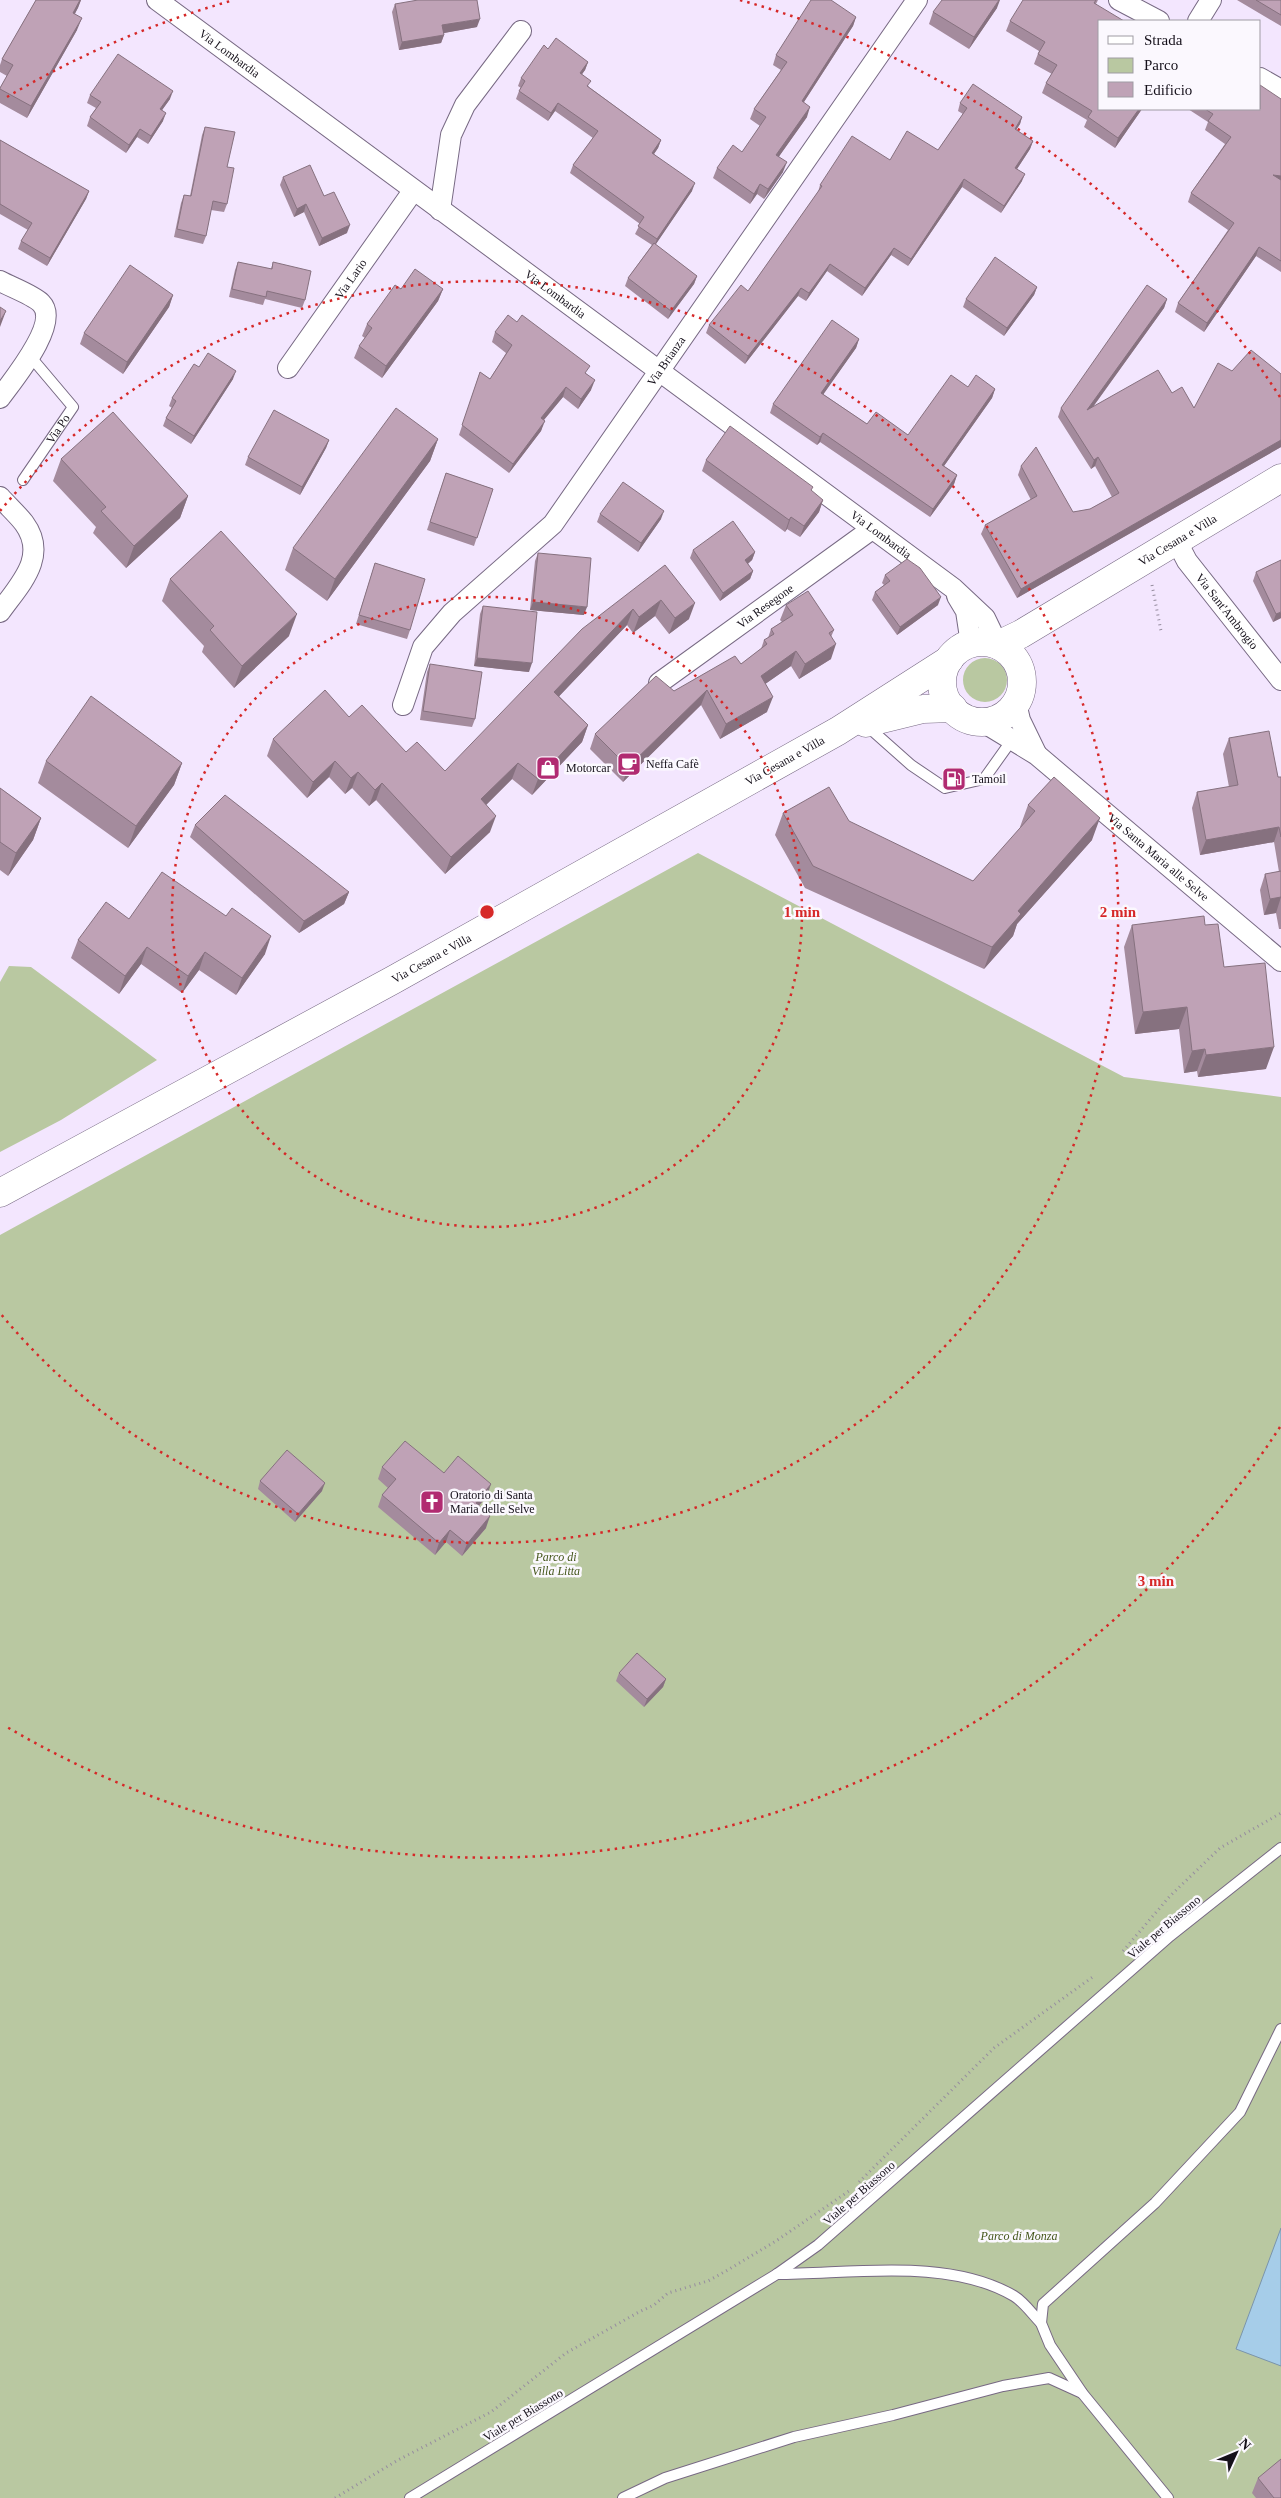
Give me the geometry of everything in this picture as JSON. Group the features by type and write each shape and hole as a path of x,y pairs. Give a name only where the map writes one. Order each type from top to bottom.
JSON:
{"main road":[{"name":"Via Cesana e Villa","path":"998,645 1022,634 1072,602 1181,550 1281,478"},
{"name":"Via Cesana e Villa","path":"1020,669 1072,602"},
{"path":"980,642 998,645 1008,651 1020,669 1022,686 1017,723 1008,713 996,719 983,722 966,718 952,708 943,690 944,669 955,653 971,644 980,642"},
{"name":"Via Cesana e Villa","path":"0,1193 393,980 853,724 949,660"},
{"name":"Via Cesana e Villa","path":"853,724 923,709 952,708"}],"street":[{"name":"Via Lombardia","path":"157,0 659,373 953,588 985,618 998,645"},
{"name":"Via Brianza","path":"403,705 423,647 452,613 553,524 917,0"},
{"path":"1119,0 1157,20"},
{"path":"1199,20 1210,0"},
{"path":"440,210 451,136 465,105 521,31"},
{"path":"1261,79 1281,90"},
{"name":"Via Lario","path":"288,368 413,191"},
{"path":"0,281 42,304 47,314 45,325 30,356 0,398"},
{"path":"0,497 24,523 32,537 35,556 29,573 0,612"},
{"name":"Via Resegone","path":"660,683 872,529"},
{"name":"Via Sant'Ambrogio","path":"1181,550 1281,680"},
{"name":"Via Lombardia","path":"953,588 966,612 971,644"},
{"name":"Via Santa Maria alle Selve","path":"1017,723 1037,755 1281,961"}],"lane":[{"name":"Via Po","path":"23,480 73,407 30,356"},
{"path":"853,724 945,788 984,779 1017,723"},
{"name":"Viale per Biassono","path":"410,2498 777,2274 818,2245 1170,1936 1281,1848"},
{"path":"1041,2323 1043,2304 1155,2203 1240,2112 1281,2029"},
{"path":"777,2274 929,2272 978,2280 1015,2297 1041,2323 1050,2345 1083,2394 1168,2498"},
{"path":"623,2498 665,2478 794,2437 893,2415 1002,2386 1050,2378 1083,2394"}],"path":[{"path":"1161,631 1152,584 1181,550"},
{"path":"1122,1954 1136,1933 1170,1896 1220,1848 1281,1813"},
{"path":"335,2498 398,2460 491,2412 566,2353 654,2305 668,2293 708,2281 776,2241 854,2187 994,2048 1099,1972"}],"green space":[{"path":"985,658 997,662 1003,668 1007,680 1003,692 997,698 985,702 973,698 967,692 963,680 967,668 973,662"},
{"name":"Parco di Villa Litta","path":"698,853 1124,1077 1281,1097 1281,2498 0,2498 0,1235"},
{"path":"9,966 31,967 157,1060 61,1120 0,1152 0,982"}],"water":[{"path":"1281,2228 1281,2366 1236,2349"}],"building":[{"path":"36,0 80,0 73,13 82,18 31,106 0,88 13,65 2,59"},
{"path":"418,0 477,0 480,19 442,25 444,35 402,42 395,4"},
{"path":"811,0 831,0 856,17 802,101 810,107 776,155 787,162 768,189 760,184 754,194 717,168 733,145 742,152 766,117 754,109 787,62 776,55"},
{"path":"942,0 999,0 974,37 933,12"},
{"path":"1023,0 1096,0 1094,3 1122,20 1098,20 1098,110 1138,110 1118,138 1088,117 1092,111 1046,83 1057,65 1038,54 1045,42 1010,21"},
{"path":"1256,0 1281,0 1281,15"},
{"path":"556,38 588,62 580,73 591,81 587,86 661,140 652,153 695,183 657,239 638,226 644,217 573,165 598,131 558,103 551,113 519,91 525,81 521,78 544,45 548,49"},
{"path":"118,54 173,91 160,109 166,113 151,136 140,129 129,145 90,117 101,102 90,95"},
{"path":"973,84 1022,117 1015,129 1033,141 1015,168 1025,174 1004,206 964,179 911,259 894,248 865,288 830,264 809,293 801,288 748,356 709,325 741,285 748,291 822,186 820,185 852,136 890,160 907,131 938,150 967,108 960,103"},
{"path":"1261,86 1281,99 1281,176 1273,175 1281,180 1281,261 1259,247 1207,323 1178,303 1234,223 1191,193 1231,137 1208,121 1213,114 1207,110 1261,110"},
{"path":"205,127 235,132 227,167 234,168 227,204 213,201 206,236 177,229 184,195 191,196"},
{"path":"0,140 89,191 50,258 21,241 32,223 0,204"},
{"path":"310,165 324,196 334,192 350,225 322,238 306,204 297,209 283,177"},
{"path":"654,243 697,276 671,311 628,278"},
{"path":"995,257 1037,287 1007,328 966,299"},
{"path":"238,262 272,269 273,262 311,271 305,300 267,291 266,297 232,289"},
{"path":"130,265 173,295 127,362 84,333"},
{"path":"415,269 443,289 386,366 359,346 372,328 367,324 395,285 401,289"},
{"path":"1147,285 1167,299 1087,410 1158,370 1172,393 1182,387 1194,408 1218,363 1232,371 1251,350 1281,374 1281,440 1021,589 985,525 1037,496 1021,466 1036,447 1073,512 1090,509 1119,493 1098,457 1094,460 1061,408"},
{"path":"0,307 6,311 0,321"},
{"path":"508,315 517,322 522,315 590,366 585,373 595,380 581,399 566,387 541,418 545,421 513,464 462,425 480,372 490,379 512,345 495,332"},
{"path":"832,320 859,339 821,393 867,424 876,412 908,435 951,375 968,387 976,375 995,389 942,465 957,475 933,509 823,433 820,437 773,404"},
{"path":"208,353 236,371 194,436 166,418 176,401 172,398 194,364 199,367"},
{"path":"396,408 438,439 335,579 293,548"},
{"path":"274,410 329,440 302,487 248,457"},
{"path":"113,412 188,496 134,546 101,511 106,507 61,459"},
{"path":"730,426 813,487 811,490 823,500 804,526 791,517 789,520 706,460"},
{"path":"446,473 493,489 477,538 430,522"},
{"path":"623,482 664,511 641,543 600,514"},
{"path":"733,521 755,552 745,560 753,571 723,593 693,550"},
{"path":"221,531 297,614 242,666 210,630 214,626 170,579"},
{"path":"538,553 591,558 587,607 533,602"},
{"path":"907,559 920,568 941,597 900,627 875,592 890,581 885,575"},
{"path":"1281,560 1281,612 1276,614 1256,572"},
{"path":"375,563 425,579 410,630 359,615"},
{"path":"665,565 695,603 675,618 661,600 639,617 633,609 554,692 588,725 538,779 518,763 481,799 496,816 451,857 382,783 375,790 358,772 351,778 335,761 313,782 273,739 325,690 349,717 362,705 406,752 417,742 445,771 582,629"},
{"path":"808,591 834,630 829,633 836,644 805,664 796,651 761,676 773,697 726,724 707,690 628,767 595,734 656,676 674,691 735,656 741,664 767,644 764,640 774,634 771,629 793,615 786,605"},
{"path":"483,606 537,612 532,663 477,658"},
{"path":"430,664 482,672 475,719 423,711"},
{"path":"91,696 182,763 136,826 46,761"},
{"path":"1269,731 1278,777 1281,777 1281,837 1279,827 1206,840 1197,792 1238,785 1229,738"},
{"path":"1054,777 1100,818 1018,911 1021,914 992,947 813,866 783,813 829,787 849,821 973,881 1035,811 1028,805"},
{"path":"0,788 41,818 16,853 0,842"},
{"path":"225,795 349,892 304,921 195,825"},
{"path":"1281,871 1281,897 1270,899 1265,874"},
{"path":"162,872 226,916 232,908 271,936 242,978 205,952 188,976 147,947 125,976 78,940 106,902 129,919"},
{"path":"1204,916 1205,925 1218,924 1224,967 1265,963 1274,1047 1206,1055 1205,1049 1192,1051 1187,1007 1143,1012 1132,925"},
{"name":"Oratorio di Santa Maria delle Selve","path":"405,1441 444,1473 458,1456 491,1484 476,1503 490,1516 467,1544 450,1530 439,1543 382,1495 396,1479 382,1467"},
{"path":"287,1450 325,1483 298,1514 260,1481"},
{"path":"637,1653 666,1679 647,1699 619,1673"},
{"path":"1281,2459 1281,2498 1274,2498 1258,2478"}],"place":[{"name":"Neffa Cafè","path":"629,764"},
{"name":"Motorcar","path":"548,768"},
{"name":"Tamoil","path":"954,779"},
{"name":"Oratorio di Santa Maria delle Selve","path":"432,1502"}],"park label":[{"name":"Parco di Monza","path":"1019,2236"}]}
